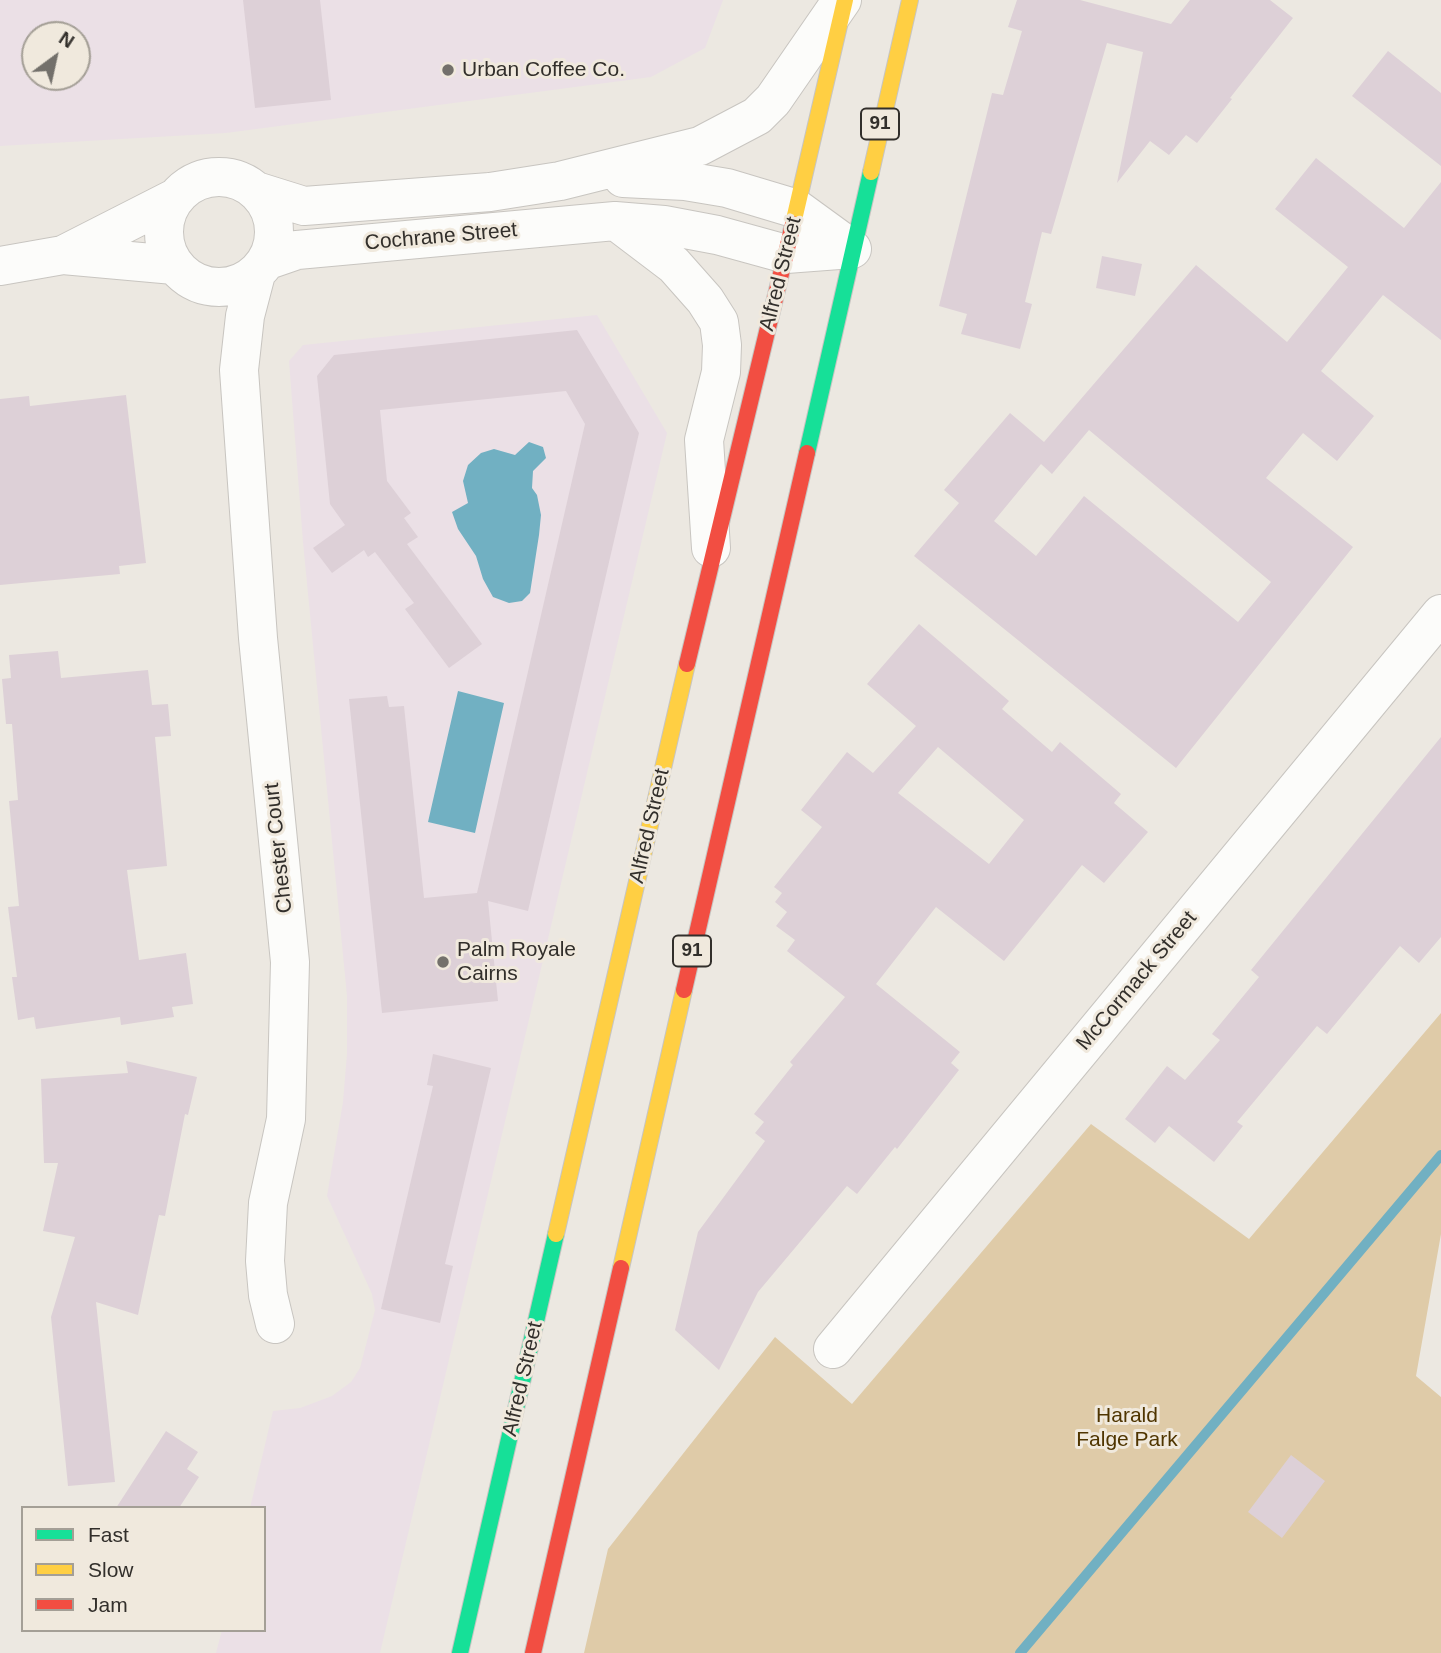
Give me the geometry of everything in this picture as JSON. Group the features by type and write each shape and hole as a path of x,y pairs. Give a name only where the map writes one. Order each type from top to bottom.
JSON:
{"main road":[{"name":"Alfred Street","path":"460,1653 712,557 797,209 844,0"},
{"name":"91","path":"533,1653 910,0"}],"street":[{"name":"Cochrane Street","path":"256,191 304,206 490,192 560,181 700,146 757,116 773,100 844,0"},
{"path":"0,266 62,255 175,198 189,186 205,178 223,177 241,181 256,191 268,206 274,223 274,242 245,316 239,370"},
{"name":"Cochrane Street","path":"560,181 639,178 685,181 727,188 797,209 852,249"},
{"path":"175,198 166,214 163,231 166,249 181,272 206,297 239,370"},
{"name":"Cochrane Street","path":"262,267 297,250 615,221 664,225 717,235 786,254 852,249"},
{"path":"615,221 674,265 705,300 719,322 721,372 704,440 712,557"},
{"path":"62,255 181,272 204,286 222,288 241,284 262,267"},
{"name":"Chester Court","path":"239,370 258,638 290,962 286,1119 268,1203 265,1261 268,1295 275,1324"},
{"name":"McCormack Street","path":"833,1349 1441,614"}],"shaded area":[{"path":"0,0 723,0 705,48 651,77 226,133 0,146"},
{"name":"Palm Royale Cairns","path":"597,315 667,433 380,1653 216,1653 221,1632 266,1632 266,1506 250,1506 273,1411 300,1408 332,1396 351,1382 360,1368 375,1310 372,1294 327,1196 343,1102 347,1054 347,996 303,542 289,361 303,345"}],"green space":[{"name":"Harald Falge Park","path":"1441,1013 1441,1234 1416,1376 1441,1397 1441,1653 584,1653 608,1549 775,1337 852,1404 1091,1124 1249,1239"}],"water":[{"path":"529,442 543,447 546,458 533,471 532,488 537,495 541,515 539,535 530,593 522,601 509,603 493,597 483,579 476,556 458,529 452,512 468,503 463,481 468,465 481,453 494,449 515,455"},
{"path":"458,691 504,703 475,833 428,822"}],"building":[{"path":"243,0 320,0 331,100 255,108"},
{"path":"1017,0 1080,0 1171,24 1190,0 1270,0 1293,18 1197,143 1186,135 1169,155 1150,141 1117,183 1143,52 1107,43 1051,234 1042,232 1025,302 1032,304 1020,349 961,334 967,314 939,306 992,93 1003,95 1022,31 1008,27"},
{"path":"1388,51 1441,93 1441,166 1352,96"},
{"path":"1316,158 1404,228 1441,182 1441,340 1383,295 1321,371 1374,416 1337,461 1303,433 1266,478 1353,547 1176,768 914,556 959,503 944,490 1010,413 1044,442 1196,265 1287,342 1348,267 1275,209","holes":["1089,430 1271,582 1238,622 1084,496 1036,556 994,521 1041,464 1052,474"]},
{"path":"1102,256 1142,264 1135,296 1096,288"},
{"path":"577,330 639,433 528,911 488,901 498,1001 382,1013 349,699 387,696 389,707 404,706 424,898 477,893 585,424 566,391 380,410 387,481 411,513 404,518 418,537 407,544 482,644 449,668 405,609 414,603 375,552 368,557 364,550 332,573 313,548 345,525 330,504 317,376 334,355"},
{"path":"126,395 146,563 119,566 120,574 0,585 0,399 29,396 30,406"},
{"path":"919,624 1009,701 1002,709 1052,752 1060,742 1121,794 1114,803 1148,832 1104,883 1082,865 1004,961 936,907 876,984 960,1052 951,1063 959,1070 897,1149 895,1147 857,1194 847,1186 758,1292 719,1370 675,1330 698,1232 765,1141 755,1133 764,1122 754,1114 793,1065 790,1062 845,997 787,951 795,940 776,926 787,912 775,902 782,893 774,887 822,827 801,810 847,752 873,773 916,726 867,684","holes":["938,747 1024,820 989,864 898,793"]},
{"path":"58,651 61,678 148,670 152,705 168,704 171,736 155,737 167,866 127,870 139,960 186,953 193,1004 172,1007 174,1017 121,1025 120,1017 36,1029 34,1017 18,1020 12,977 17,977 8,907 19,906 9,801 18,800 12,724 6,724 2,679 11,678 9,655"},
{"path":"1441,737 1441,937 1419,963 1400,946 1327,1034 1317,1026 1237,1122 1243,1126 1214,1162 1169,1126 1155,1143 1125,1119 1167,1066 1185,1080 1220,1040 1212,1034 1259,977 1251,970"},
{"path":"433,1054 491,1068 445,1264 453,1266 440,1323 381,1309 433,1086 427,1085"},
{"path":"126,1061 197,1077 188,1115 185,1114 165,1216 159,1215 138,1315 96,1302 115,1482 68,1486 51,1317 75,1237 43,1231 58,1163 44,1163 41,1079 128,1073"},
{"path":"166,1431 198,1452 187,1469 199,1477 180,1506 117,1506"},
{"path":"1291,1455 1325,1481 1282,1538 1248,1512"}],"waterway":[{"path":"1020,1653 1441,1155"}],"traffic: fast":[{"path":"807,453 871,172"},
{"path":"460,1653 556,1234"}],"traffic: slow":[{"path":"793,224 845,0"},
{"path":"871,172 910,0"},
{"path":"556,1234 687,664"},
{"path":"621,1268 684,990"}],"traffic: jam":[{"path":"687,664 793,224"},
{"path":"684,990 807,453"},
{"path":"533,1653 621,1268"}],"place":[{"name":"Urban Coffee Co.","path":"448,70"},
{"name":"Palm Royale Cairns","path":"443,962"}]}
